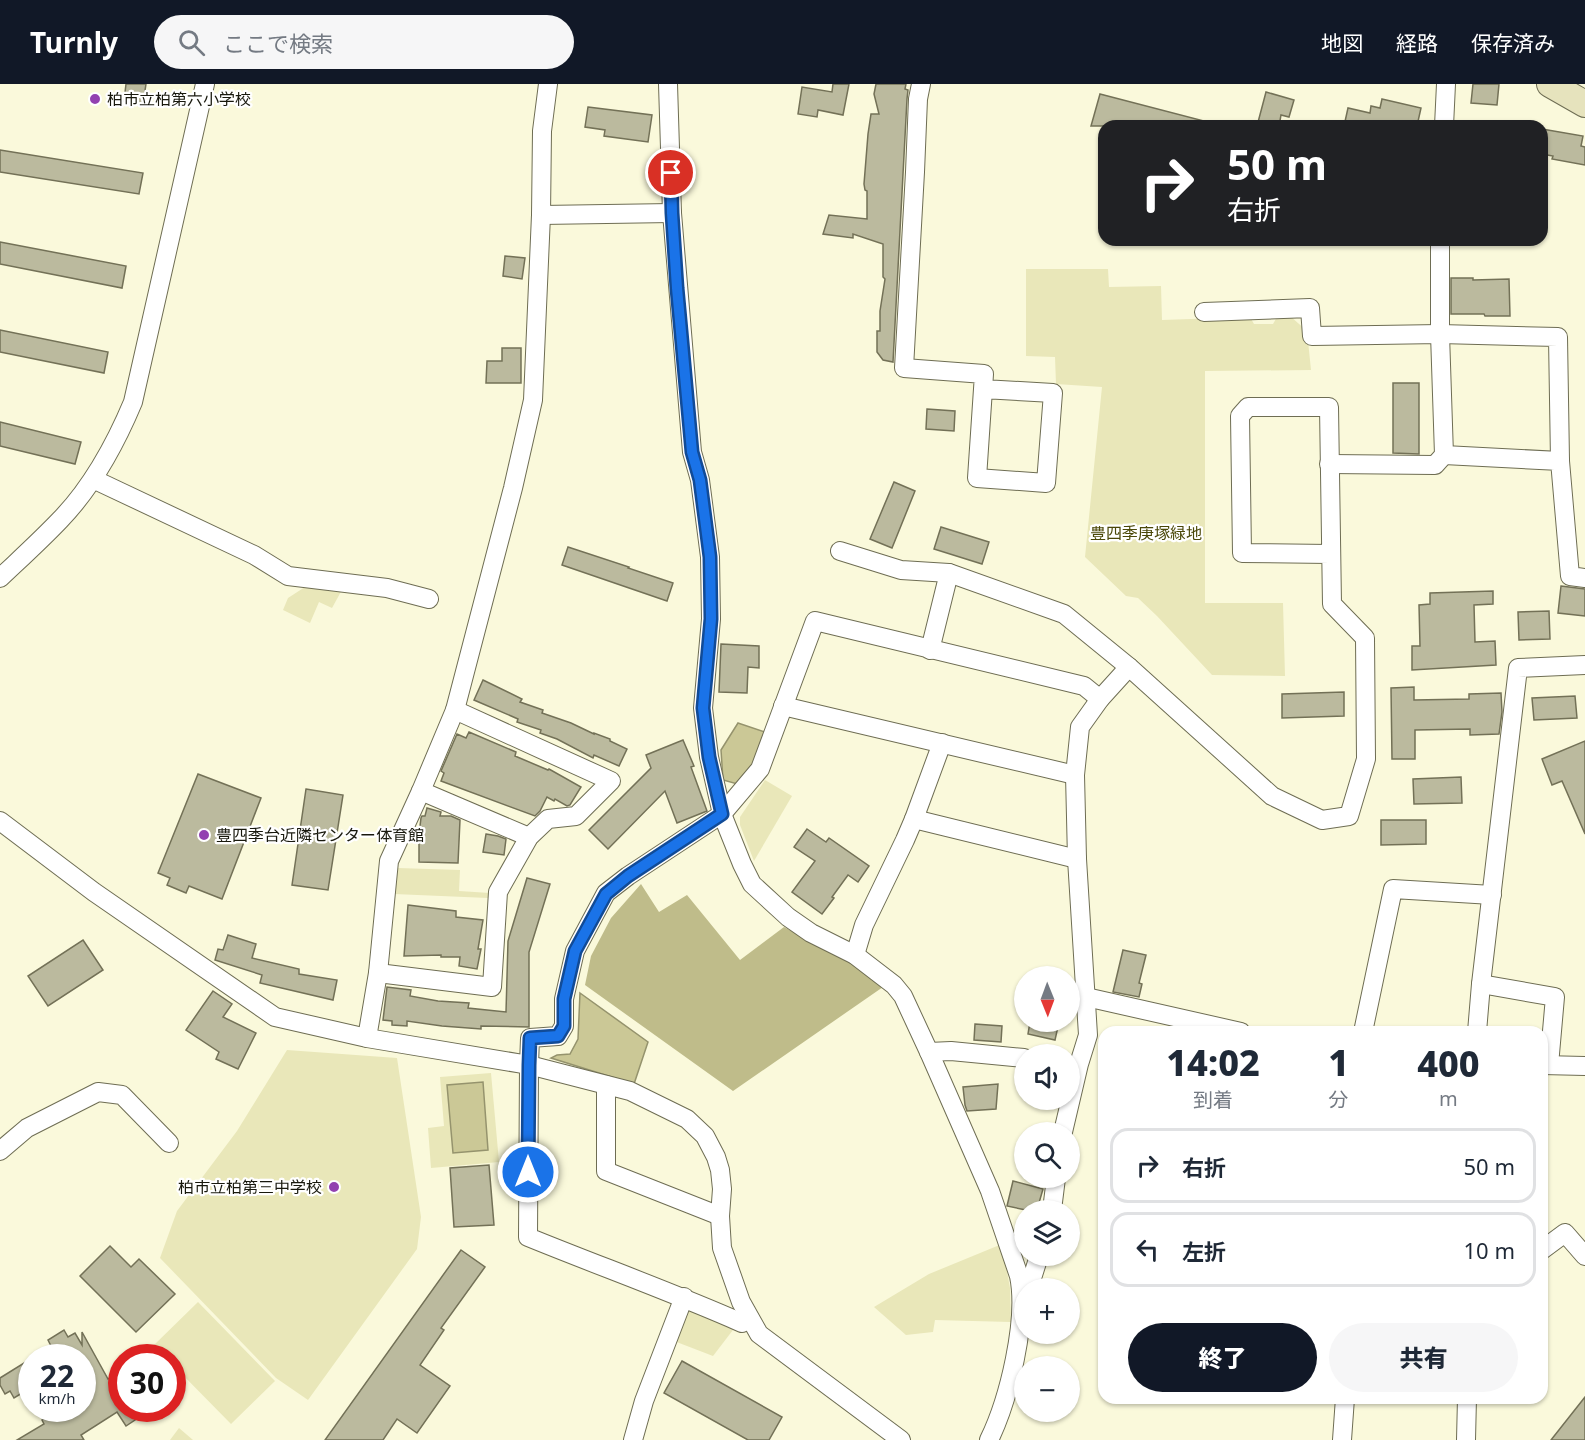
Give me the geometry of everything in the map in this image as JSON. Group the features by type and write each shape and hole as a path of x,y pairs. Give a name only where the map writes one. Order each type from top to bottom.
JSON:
{"main road":[{"path":"1550,84 1585,104"}],"street":[{"path":"0,578 62,519 93,479 111,450 133,402 205,84"},
{"path":"368,1038 378,973 389,861 455,710 513,488 533,400 541,216 542,131 548,84"},
{"path":"668,84 672,213 692,452 700,480 710,557 711,619 703,708 709,757 722,814 752,884 788,917 811,933 855,955 894,985 903,996 990,1191 1020,1278"},
{"path":"921,84 918,99 904,368 984,374 977,478 1046,483 1053,393 983,389"},
{"path":"1444,120 1446,84"},
{"path":"541,216 672,213"},
{"path":"1329,464 1435,465 1444,455 1440,246"},
{"path":"1204,312 1310,308 1312,336 1440,334 1558,337 1560,461 1570,576 1585,578"},
{"path":"840,551 901,570 949,573 1064,614 1129,667 1272,796 1322,820 1349,816 1366,759 1365,638 1332,604 1329,407 1248,407 1240,416 1242,553 1330,554"},
{"path":"1444,455 1560,461"},
{"path":"93,479 254,555 288,576 387,588 429,599"},
{"path":"930,650 949,573"},
{"path":"750,1319 742,1323 684,1297 528,1237 530,1038 558,1036 564,1026 564,999 575,951 606,894 628,876 722,814 760,769 815,621 1084,686 1100,699"},
{"path":"1478,1026 1518,668 1585,666"},
{"path":"1080,1051 1088,1035 1077,859 1075,775 1080,727 1100,699 1129,667"},
{"path":"783,706 1075,775"},
{"path":"378,973 492,987 498,892 529,837 548,819 576,816 611,781 455,710"},
{"path":"855,955 864,925 914,819 942,743"},
{"path":"421,791 529,837"},
{"path":"914,819 1077,859"},
{"path":"0,821 94,892 275,1017 368,1038 529,1065 630,1091 687,1119 705,1136 716,1157 722,1189 720,1216 722,1248 741,1302 759,1334 901,1440"},
{"path":"1364,1026 1393,888 1492,895"},
{"path":"1481,984 1555,997 1548,1045"},
{"path":"1086,997 1214,1026"},
{"path":"929,1052 951,1051 1014,1057"},
{"path":"1548,1065 1585,1066"},
{"path":"606,1085 606,1171 720,1216"},
{"path":"0,1150 27,1128 98,1092 122,1095 169,1143"},
{"path":"1548,1246 1565,1233 1585,1256"},
{"path":"633,1440 644,1401 684,1297"},
{"path":"989,1440 997,1424 1015,1361 1017,1344"},
{"path":"1342,1440 1345,1404"},
{"path":"1466,1440 1467,1404"}],"green space":[{"name":"豊四季庚塚緑地","path":"1026,269 1108,269 1109,287 1161,286 1162,320 1250,317 1254,324 1273,324 1277,317 1290,316 1307,331 1311,370 1205,371 1205,603 1283,603 1285,676 1212,675 1138,598 1126,596 1085,557 1102,387 1056,384 1055,357 1026,356"},
{"path":"305,587 343,588 332,608 319,602 310,623 283,610 288,598"},
{"path":"765,780 792,796 754,861 740,825 740,817"},
{"path":"398,868 460,870 459,891 490,893 488,898 394,894"},
{"path":"287,1050 397,1058 421,1217 417,1249 308,1400 276,1378 160,1258 177,1211 237,1131"},
{"path":"491,1073 499,1162 431,1168 428,1128 444,1126 440,1077"},
{"path":"1002,1244 1010,1288 1011,1322 935,1320 933,1332 906,1335 874,1307 929,1274"},
{"path":"198,1302 275,1381 231,1424 186,1378 186,1344 155,1344"},
{"path":"697,1307 736,1326 713,1356 674,1341 684,1312"},
{"path":"179,1428 193,1440 170,1440"}],"shaded area":[{"path":"738,723 768,733 748,777 741,785 723,780 721,750"},
{"path":"641,884 659,912 687,895 740,960 784,927 855,966 883,987 733,1091 585,985 591,956 611,918"},
{"path":"580,993 648,1042 634,1084 551,1058 570,1054 578,1039"},
{"path":"483,1082 488,1150 453,1153 447,1085"}],"building":[{"path":"126,84 146,84 143,104 124,101"},
{"path":"833,84 849,84 843,115 818,110 817,117 798,114 802,87 832,92"},
{"path":"876,84 906,84 905,89 908,90 893,362 883,360 877,352 877,331 880,331 880,311 885,279 883,277 883,244 853,234 853,238 823,234 829,215 867,219 867,191 864,184 871,114 879,114 874,94"},
{"path":"1473,84 1499,84 1497,105 1471,103"},
{"path":"1266,92 1294,100 1289,117 1281,115 1280,120 1259,120"},
{"path":"1100,94 1200,120 1098,120 1098,126 1091,126"},
{"path":"1382,99 1421,108 1418,120 1345,120 1348,108 1370,113 1371,106 1380,108"},
{"path":"588,107 652,115 648,142 604,136 605,130 585,127"},
{"path":"1548,130 1583,136 1581,146 1585,147 1585,165 1552,159 1553,156 1548,155"},
{"path":"0,150 143,173 139,194 0,172"},
{"path":"0,242 126,266 122,288 0,264"},
{"path":"505,256 525,258 522,279 503,276"},
{"path":"1451,278 1509,279 1510,316 1451,314"},
{"path":"0,330 108,352 104,373 0,352"},
{"path":"502,348 521,348 521,383 486,383 487,361 502,361"},
{"path":"1393,383 1419,383 1419,454 1393,453"},
{"path":"927,409 955,411 954,431 926,429"},
{"path":"0,422 81,442 75,464 0,446"},
{"path":"894,482 915,491 892,548 870,539"},
{"path":"941,527 989,542 982,564 934,549"},
{"path":"568,547 673,583 667,601 562,565"},
{"path":"1561,586 1585,589 1585,616 1558,613"},
{"path":"1493,591 1493,604 1474,605 1475,642 1495,641 1496,665 1412,670 1412,646 1420,646 1419,605 1430,604 1430,593"},
{"path":"1549,611 1550,639 1519,640 1518,612"},
{"path":"721,644 759,646 759,668 748,667 747,693 719,692"},
{"path":"483,680 522,699 520,702 543,710 542,713 610,739 627,749 619,766 594,755 593,758 557,739 540,733 541,730 517,722 518,719 474,700"},
{"path":"1414,687 1414,700 1469,699 1469,694 1501,693 1502,712 1499,734 1470,735 1470,729 1415,730 1415,759 1392,759 1391,688"},
{"path":"1344,692 1344,716 1282,718 1282,694"},
{"path":"1575,696 1577,718 1534,720 1532,698"},
{"path":"469,732 516,752 515,756 549,769 581,787 570,805 567,806 547,797 535,816 441,781 444,773 441,771 457,734 466,738"},
{"path":"683,740 694,766 691,767 707,811 677,823 665,791 608,849 589,830 651,768 646,755"},
{"path":"1585,741 1585,834 1562,781 1552,785 1542,759"},
{"name":"豊四季台近隣センター体育館","path":"198,774 261,798 222,899 189,886 186,893 167,885 170,878 158,873"},
{"path":"1461,777 1462,803 1414,804 1413,779"},
{"path":"306,789 343,795 328,890 292,885"},
{"path":"427,808 441,812 440,816 451,816 460,820 458,863 419,862 421,818 425,816"},
{"path":"1381,820 1426,820 1426,844 1381,845"},
{"path":"807,829 826,842 829,838 869,866 858,882 848,875 822,914 792,892 815,861 794,847"},
{"path":"486,834 506,839 504,855 483,852"},
{"path":"527,878 550,884 529,952 529,1027 481,1026 481,1029 407,1021 407,1026 392,1025 392,1021 383,1020 387,987 411,990 410,996 469,1003 468,1008 506,1012 508,941"},
{"path":"408,905 456,911 456,917 483,920 477,969 459,966 460,957 404,956"},
{"path":"228,935 256,944 252,958 299,969 299,974 337,980 333,1000 260,983 262,975 215,960 218,949 223,950"},
{"path":"83,940 103,970 48,1006 28,976"},
{"path":"1123,950 1146,955 1139,983 1142,984 1139,997 1113,992"},
{"path":"213,991 232,1004 223,1017 256,1033 238,1069 216,1059 219,1052 186,1030"},
{"path":"975,1024 1002,1026 1001,1042 974,1040"},
{"path":"1028,1032 1057,1032 1055,1040 1028,1034"},
{"path":"998,1084 996,1109 967,1111 963,1087"},
{"path":"489,1165 494,1225 454,1227 450,1168"},
{"path":"1013,1181 1014,1188 1043,1189 1040,1200 1014,1200 1014,1207 1007,1206"},
{"path":"110,1246 131,1267 139,1259 175,1294 136,1332 80,1276"},
{"path":"461,1250 485,1267 441,1328 444,1330 420,1365 450,1386 417,1433 397,1419 383,1440 325,1440"},
{"path":"64,1330 68,1337 75,1333 81,1344 50,1344 48,1340"},
{"path":"82,1332 89,1344 82,1344"},
{"path":"96,1357 108,1379 108,1418 81,1435 84,1440 17,1440 44,1424 43,1422 96,1422"},
{"path":"682,1361 782,1417 769,1440 748,1440 664,1393"},
{"path":"18,1367 18,1396 14,1398 10,1391 5,1394 0,1385 0,1378"},
{"path":"1585,1397 1585,1440 1551,1440"}],"place":[{"name":"柏市立柏第六小学校","path":"95,99"},
{"name":"豊四季台近隣センター体育館","path":"204,835"},
{"name":"柏市立柏第三中学校","path":"334,1187"}],"route":[{"path":"528,1172 530,1038 558,1036 564,1026 564,999 575,951 606,894 628,876 722,814 709,757 703,708 711,619 710,557 700,480 692,452 677,288 671,173"}]}
